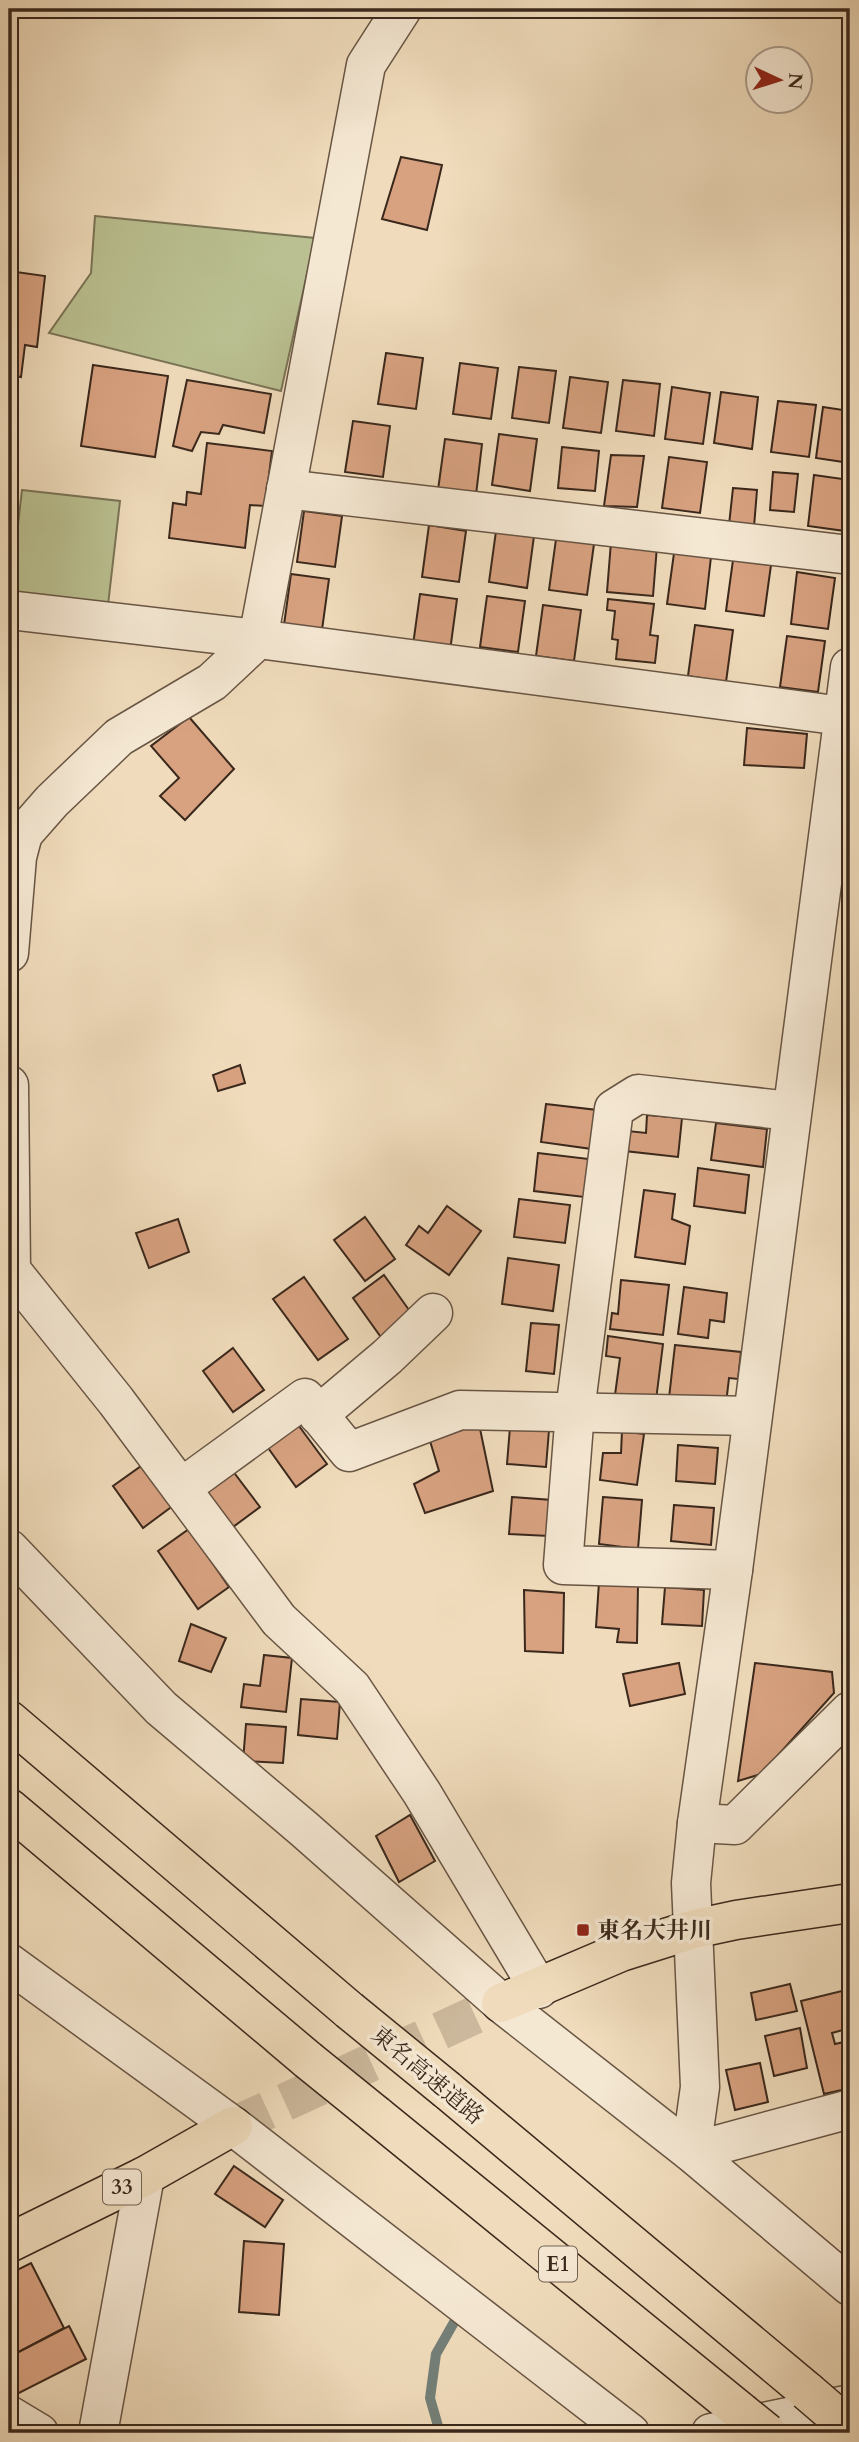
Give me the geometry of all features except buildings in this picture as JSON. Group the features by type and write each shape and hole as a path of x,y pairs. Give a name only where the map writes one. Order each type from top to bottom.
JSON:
{"main road":[{"name":"東名高速道路","path":"9,1720 349,2010 850,2428"},
{"name":"E1","path":"9,1808 376,2115 740,2426"},
{"path":"501,2003 621,1952 694,1929 850,1903"},
{"name":"33","path":"9,2243 145,2176 233,2126"}],"street":[{"path":"9,953 17,857 23,834 52,801 119,737 212,682 258,639 366,65 402,9"},
{"path":"286,489 850,555"},
{"path":"9,610 258,639 847,717"},
{"path":"691,2152 701,2087 691,1883 696,1823 733,1570 791,1111 847,717 850,667"},
{"path":"9,1085 10,1273 116,1401 279,1620 352,1688 422,1793 539,1989"},
{"path":"733,1570 563,1565 575,1411 614,1109 638,1094 791,1111"},
{"path":"318,1415 387,1357 433,1313"},
{"path":"181,1488 304,1398 349,1452 460,1410 752,1416"},
{"path":"9,1549 161,1708 304,1829 501,2003 691,2152 850,2286"},
{"path":"696,1823 735,1825 850,1711"},
{"path":"9,1963 233,2126 630,2433"},
{"path":"691,2152 850,2109"},
{"path":"98,2433 145,2176"},
{"path":"740,2426 850,2404"},
{"path":"9,2415 39,2433"}],"green space":[{"path":"95,216 315,238 281,391 49,333 91,273"},
{"path":"22,490 120,501 108,605 10,594"}],"waterway":[{"path":"440,2433 430,2398 436,2354 461,2310"}],"tunnel":[{"path":"233,2126 501,2003"}],"place":[{"name":"東名大井川","path":"583,1930"}]}
